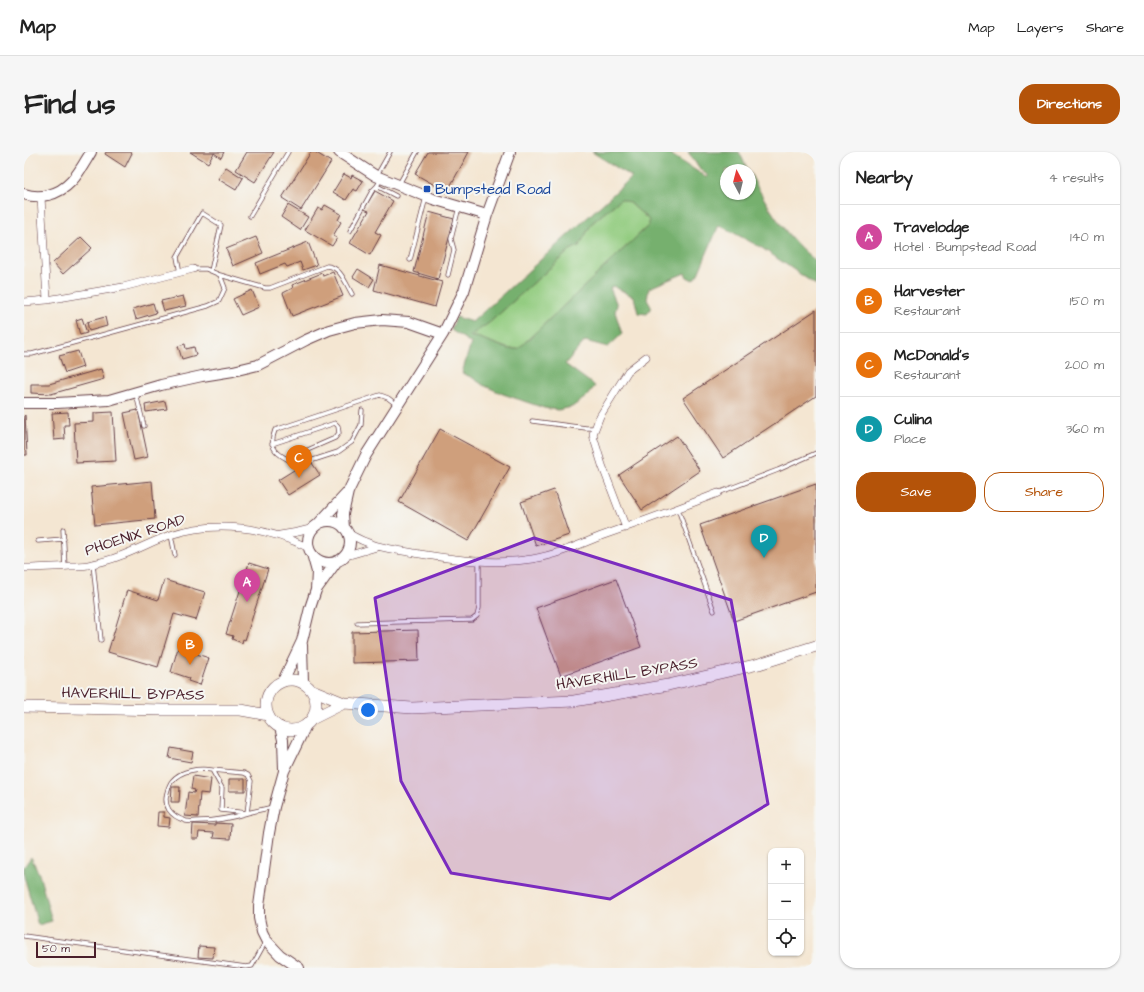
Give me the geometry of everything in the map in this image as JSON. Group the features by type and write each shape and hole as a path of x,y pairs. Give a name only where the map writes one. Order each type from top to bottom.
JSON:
{"main road":[{"path":"24,194 31,197 41,197 54,194 64,189 75,178 91,152"},
{"path":"339,152 378,180 399,185 426,196 487,215"},
{"path":"316,590 347,552 349,539 343,514 348,492 366,455 443,334 464,291 487,215 510,152"},
{"path":"24,403 109,400 161,385 258,365 318,335 355,323 382,320 409,322 443,334"},
{"path":"283,681 302,641 316,590 317,572 308,541 310,534 348,492"},
{"path":"317,525 327,521 334,522 340,524 346,531"},
{"path":"311,551 318,559 324,562 331,562 340,559"},
{"path":"302,641 306,686"},
{"name":"HAVERHILL BYPASS","path":"306,686 344,703 412,708 574,701 668,685 759,664 816,646"},
{"path":"299,968 280,955 266,940 262,932 259,918 259,906 269,833 274,807 284,771 309,722 315,711 316,702 314,696 306,686 294,680 283,681 276,685 266,700 268,715 273,722 280,728 288,730 296,730 309,722 344,703"},
{"name":"HAVERHILL BYPASS","path":"241,710 266,700"},
{"name":"HAVERHILL BYPASS","path":"24,707 241,710 268,715"},
{"path":"280,728 283,740 284,771"}],"street":[{"path":"41,197 47,300"},
{"path":"24,302 47,300 123,287 193,269"},
{"path":"626,528 602,465 593,434 600,416 628,370 646,357"},
{"path":"346,531 358,540 377,547 452,559 480,562 532,559 556,553 718,493"},
{"name":"PHOENIX ROAD","path":"278,535 298,532 317,525"},
{"name":"PHOENIX ROAD","path":"24,568 65,567 92,564 120,556 171,535 202,528 233,527 278,535 297,542 311,551"},
{"path":"340,559 377,547"}],"lane":[{"path":"250,216 288,152"},
{"path":"350,231 372,192 390,152"},
{"path":"399,185 417,152"},
{"path":"378,180 396,196"},
{"path":"410,260 426,196"},
{"path":"448,275 454,250 451,239 459,206"},
{"path":"180,273 177,257 202,213 221,224 211,271"},
{"path":"193,269 206,268 220,274 265,288 270,288 327,266 332,266 337,269 352,294"},
{"path":"24,354 32,354 208,306 220,301 225,288 220,274"},
{"path":"135,393 144,426"},
{"path":"362,410 361,425 352,442 338,452 298,465 276,451 272,444 275,430 380,395 388,398 398,406"},
{"path":"532,421 595,428"},
{"path":"272,444 335,422 338,426 339,433 334,438 288,459"},
{"path":"718,493 778,470 816,453"},
{"path":"678,509 714,611"},
{"path":"63,529 65,567"},
{"path":"171,535 174,554"},
{"path":"38,541 64,539"},
{"path":"357,623 472,620 477,616 479,608 480,562"},
{"path":"92,564 101,640"},
{"path":"247,813 251,781 248,775 244,773 203,768 188,771 172,781 166,797 166,805 175,816 188,821 212,821 274,807"},
{"path":"212,770 222,788 221,810 247,813"},
{"path":"24,936 228,966 246,967 252,966 266,940"}],"highlighted area":[{"path":"534,538 731,600 768,804 610,899 451,873 401,781 375,598"}],"green space":[{"path":"592,152 667,152 705,177 708,177 688,152 739,152 745,164 720,164 720,200 756,200 756,184 770,209 786,232 816,261 816,285 762,248 719,225 698,274 693,280 687,277 685,273 649,288 647,299 651,307 647,314 638,313 634,297 613,286 610,288 617,305 615,312 622,334 608,347 585,341 565,364 595,386 586,397 572,407 558,410 544,408 503,394 462,373 471,343 451,330 456,317 472,322 632,177","holes":["621,199 629,202 649,220 649,225 518,349 509,349 477,337 471,337 471,335 489,323 570,250 579,246 592,223"]},
{"path":"621,199 629,202 649,220 649,225 518,349 509,349 477,337 471,337 471,335 489,323 570,250 579,246 592,223"},
{"path":"31,857 39,874 52,921 38,925 24,876 24,867"}],"building":[{"path":"106,152 132,153 125,167 105,154"},
{"path":"190,152 224,152 221,158 214,153 208,163"},
{"path":"247,152 274,152 255,182 236,170"},
{"path":"311,152 315,152 331,162 301,210 282,198"},
{"path":"428,152 469,152 447,192 415,174"},
{"path":"226,167 243,178 236,190 218,179"},
{"path":"344,174 351,178 352,175 363,181 357,191 353,189 346,200 333,192"},
{"path":"375,191 393,201 375,232 381,235 370,255 350,243 369,211 364,209"},
{"path":"288,205 308,217 300,230 281,217"},
{"path":"325,205 341,214 338,220 341,222 333,236 337,238 332,246 305,230 318,208 322,210"},
{"path":"429,212 454,219 438,279 414,272"},
{"path":"81,237 92,248 63,274 53,263"},
{"path":"256,237 263,253 233,266 226,249"},
{"path":"308,242 317,265 303,270 300,262 287,267 285,264 260,274 256,263"},
{"path":"380,265 442,282 435,307 374,290"},
{"path":"358,269 374,279 369,287 353,277"},
{"path":"333,272 343,296 292,316 283,293 293,288 292,285 322,273 323,276"},
{"path":"252,290 259,307 241,315 233,299"},
{"path":"183,296 186,306 164,311 161,301"},
{"path":"153,303 156,313 136,319 133,309"},
{"path":"816,310 816,396 723,458 683,398"},
{"path":"105,317 107,326 89,331 87,322"},
{"path":"82,318 87,333 80,335 76,320"},
{"path":"185,344 186,349 194,347 196,355 182,359 178,346"},
{"path":"78,351 83,367 65,373 59,356"},
{"path":"101,369 104,379 51,394 31,393 31,384 49,384"},
{"path":"165,401 167,409 146,412 145,405"},
{"path":"138,410 148,457 134,460 124,413"},
{"path":"68,412 69,425 64,425 65,439 54,440 52,413"},
{"path":"113,412 116,461 76,463 74,423 94,422 94,413"},
{"path":"25,415 27,455 24,455"},
{"path":"440,429 510,467 468,541 399,502"},
{"path":"677,436 700,471 642,510 619,475"},
{"path":"310,460 320,475 288,495 278,480"},
{"path":"152,481 155,519 95,525 91,487"},
{"path":"816,484 816,592 734,621 700,525"},
{"path":"554,490 569,535 536,546 521,502"},
{"path":"249,563 268,569 245,640 243,639 242,643 232,639 233,636 226,634"},
{"path":"616,579 641,647 561,676 536,608"},
{"path":"164,580 205,592 196,620 174,614 158,667 108,652 127,590 158,600"},
{"path":"418,630 419,661 352,663 352,632"},
{"path":"178,648 209,658 200,685 188,681 189,678 171,672"},
{"path":"171,748 193,752 191,762 169,758"},
{"path":"193,776 211,779 209,794 200,793 198,817 185,816 188,792 194,793 195,790 191,789"},
{"path":"229,779 245,779 245,791 229,791"},
{"path":"172,787 180,787 179,802 171,802"},
{"path":"158,812 164,812 164,817 170,818 169,827 157,826"},
{"path":"215,823 231,824 230,839 213,838 214,833 199,832 198,839 192,839 193,824 215,825"},
{"path":"199,946 214,947 213,958 198,957"}],"place":[{"name":"Bumpstead Road","path":"427,189"},
{"name":"McDonald's","path":"299,478"},
{"name":"Culina","path":"764,558"},
{"name":"Travelodge","path":"247,602"},
{"name":"Harvester","path":"190,665"}]}
